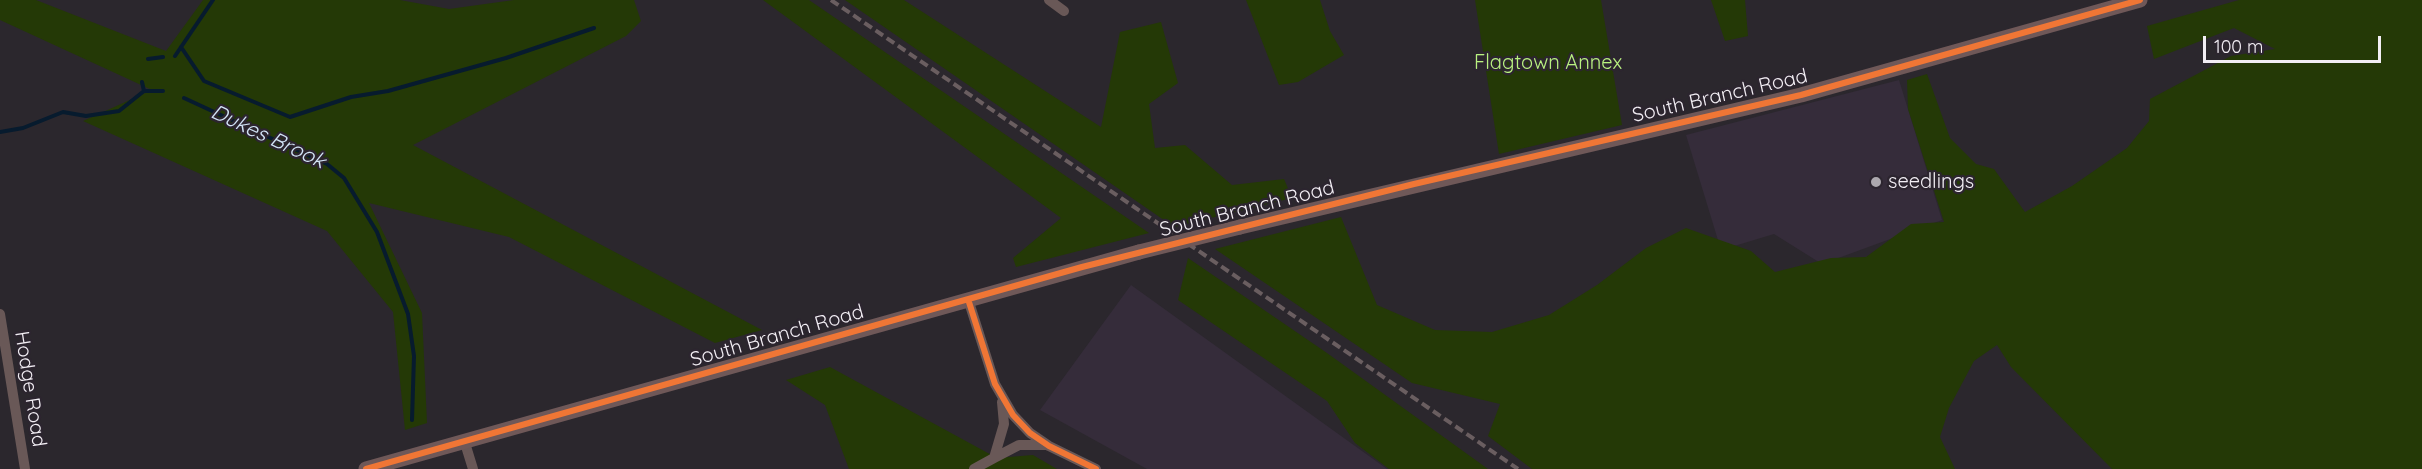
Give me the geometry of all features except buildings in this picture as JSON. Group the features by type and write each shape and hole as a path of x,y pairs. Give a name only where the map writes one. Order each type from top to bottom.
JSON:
{"street":[{"path":"1050,0 1064,11"},
{"name":"South Branch Road","path":"366,469 1139,252 1801,95 2140,0"},
{"path":"968,299 1002,398 1004,424 994,458"},
{"name":"Hodge Road","path":"0,314 25,469"},
{"path":"1002,398 1020,424 1049,446 1096,469"},
{"path":"465,443 473,469"},
{"path":"974,469 1019,445 1049,446"}],"shaded area":[{"path":"1899,80 1942,220 1822,264 1774,234 1721,250 1686,135"},
{"path":"1131,285 1387,469 1147,469 1040,410"}],"green space":[{"path":"0,0 36,0 166,51 203,0 400,0 449,9 514,0 634,0 641,21 626,36 413,145 762,330 715,343 509,237 369,203 422,313 427,423 405,430 393,312 327,231 83,121 152,90 0,20"},
{"path":"763,0 809,0 1149,233 1016,267 1013,258 1061,218"},
{"path":"845,0 904,0 1101,127 1120,32 1161,22 1178,83 1149,104 1155,148 1185,145 1232,185 1284,179 1292,198 1174,227"},
{"path":"1246,0 1320,0 1330,31 1344,55 1298,82 1279,85"},
{"name":"Flagtown Annex","path":"1475,0 1601,0 1622,125 1499,154"},
{"path":"1711,0 1745,0 1748,36 1725,41"},
{"path":"2239,0 2422,0 2422,469 2112,469 2011,367 1997,345 1974,361 1949,408 1940,437 1955,469 1532,469 1488,436 1500,404 1412,383 1215,249 1341,217 1377,305 1435,330 1492,332 1549,315 1597,285 1646,248 1686,228 1751,251 1775,272 1831,258 1866,257 1911,224 1944,222 1908,109 1907,80 1927,74 1950,138 1976,164 1994,169 2025,212 2072,186 2127,148 2149,121 2150,99 2231,56 2275,49 2234,28 2154,59 2147,26"},
{"path":"1188,258 1327,353 1488,469 1389,469 1355,443 1327,401 1178,300"},
{"path":"830,367 997,458 1033,455 1057,469 849,469 825,405 786,380"}],"waterway":[{"path":"175,56 213,0"},
{"path":"181,47 204,81 290,117 351,97 388,91 506,58 594,28"},
{"path":"148,59 163,57"},
{"path":"142,82 144,91"},
{"name":"Dukes Brook","path":"0,132 23,128 63,112 86,116 119,111 144,91 163,91"},
{"name":"Dukes Brook","path":"184,98 327,164 344,178 377,232 408,314 414,356 412,420"}],"railway":[{"path":"831,0 1518,469"}],"cycle path":[{"path":"366,469 1082,267 1414,184 1801,95 2140,0"},
{"path":"968,299 995,384 1013,415 1030,433 1049,446 1096,469"}],"place":[{"name":"seedlings","path":"1876,182"}]}
